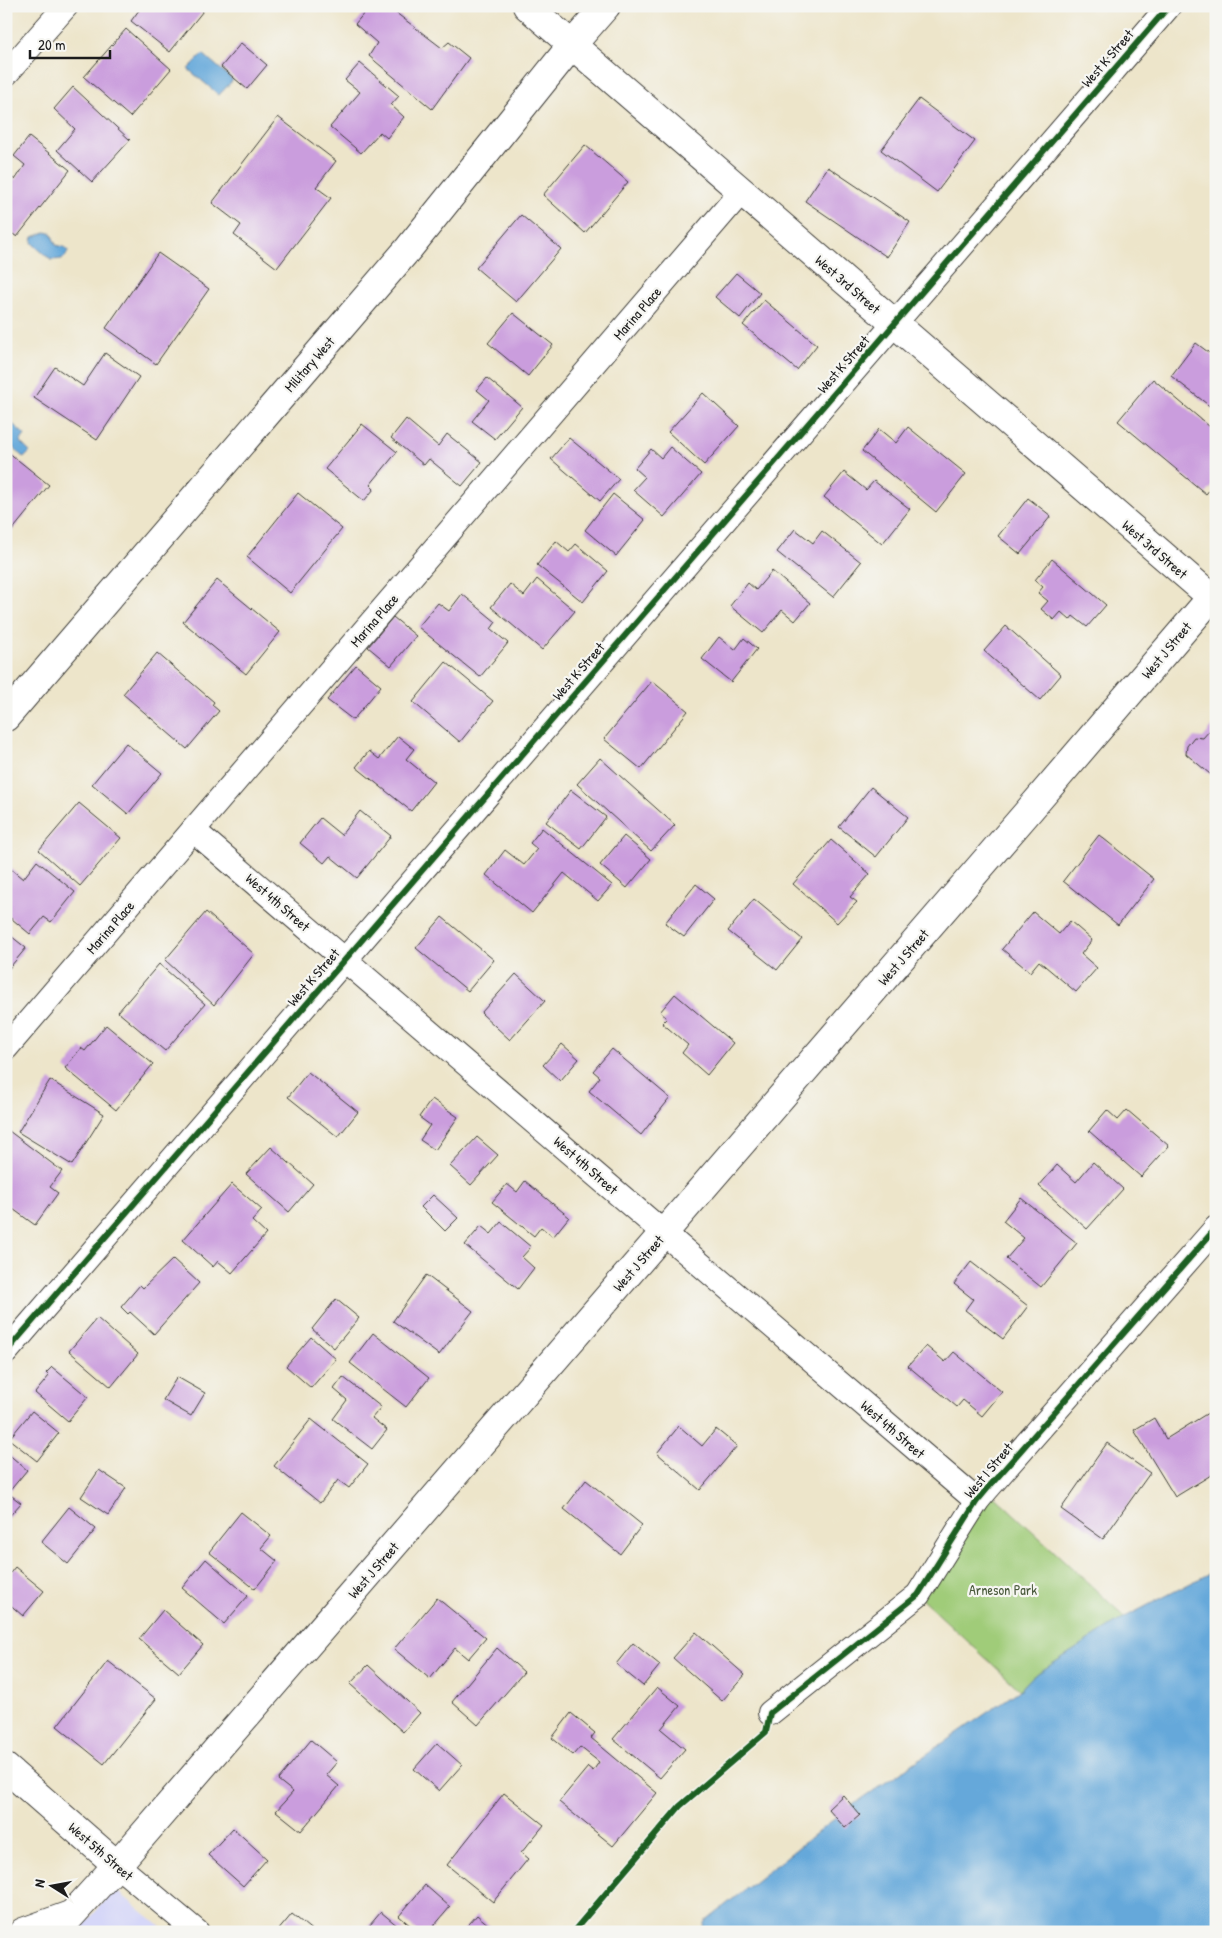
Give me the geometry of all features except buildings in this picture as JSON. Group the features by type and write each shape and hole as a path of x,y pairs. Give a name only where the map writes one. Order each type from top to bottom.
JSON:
{"street":[{"path":"6,74 66,6"},
{"name":"West 3rd Street","path":"527,6 894,324 1214,597"},
{"name":"Military West","path":"6,717 409,248 572,45 606,6"},
{"name":"West K Street","path":"6,1352 1169,6"},
{"name":"Marina Place","path":"6,1048 741,192"},
{"name":"West J Street","path":"63,1923 117,1865 1214,597"},
{"name":"West 4th Street","path":"193,830 978,1501"},
{"name":"West I Street","path":"770,1712 918,1596 978,1501 1216,1228"},
{"name":"West 5th Street","path":"6,1768 197,1932"},
{"path":"23,1932 63,1923"}],"shaded area":[{"path":"115,1889 167,1932 78,1932"}],"green space":[{"name":"Arneson Park","path":"987,1489 1125,1617 1032,1677 1020,1690 918,1595"}],"water":[{"path":"203,54 233,80 219,95 188,69"},
{"path":"45,232 51,233 56,245 68,250 64,258 51,260 34,245 32,242 33,237"},
{"path":"6,418 25,435 20,442 30,452 24,458 6,441"},
{"path":"1216,1570 1216,1932 701,1932 705,1921 847,1809 1020,1690 1032,1677 1125,1617"}],"cycle path":[{"path":"6,1352 1169,6"},
{"path":"573,1932 680,1806 766,1732 770,1713 918,1595 977,1501 1216,1228"}]}
